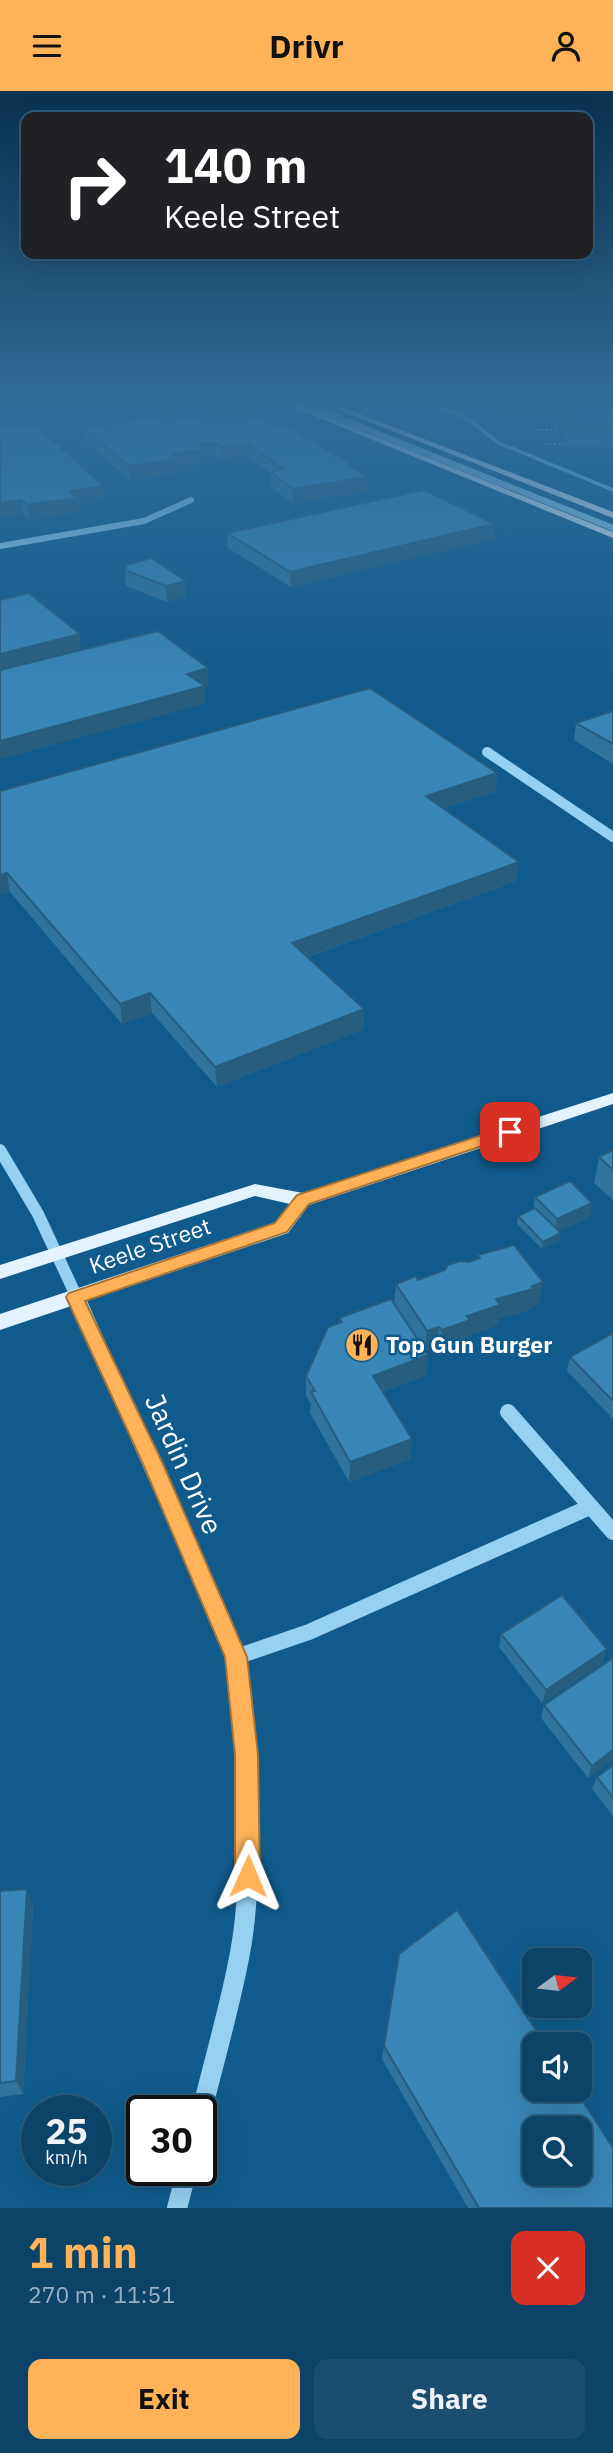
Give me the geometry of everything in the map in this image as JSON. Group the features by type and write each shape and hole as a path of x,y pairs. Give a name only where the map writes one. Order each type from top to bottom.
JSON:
{"main road":[{"path":"532,503 613,535"},
{"path":"579,503 613,516"},
{"name":"Keele Street","path":"0,1272 255,1190 303,1199 613,1098"},
{"name":"Keele Street","path":"0,1322 281,1228 303,1199"}],"street":[{"path":"0,546 144,521 185,503"},
{"path":"550,503 613,528"},
{"path":"487,752 613,837"},
{"name":"Jardin Drive","path":"0,1150 38,1214 57,1253 153,1464 236,1657 246,1755 247,1898 240,1953 206,2095"},
{"path":"508,1412 613,1532"},
{"path":"236,1657 309,1632 590,1507"},
{"path":"177,2208 183,2186"}],"building":[{"path":"365,503 450,503 494,524 290,572 227,533"},
{"path":"151,558 186,581 166,586 125,570 127,565"},
{"path":"29,593 80,634 0,654 0,600"},
{"path":"158,631 208,668 187,674 205,686 0,741 0,670"},
{"path":"370,688 497,773 426,796 519,862 292,943 364,1009 215,1067 150,993 120,1004 7,873 0,875 0,791"},
{"path":"613,711 613,744 576,723"},
{"path":"613,1150 613,1170 599,1157"},
{"path":"570,1181 592,1203 557,1219 535,1197"},
{"path":"535,1208 561,1233 543,1242 518,1216"},
{"path":"514,1245 543,1282 532,1286 533,1289 496,1299 500,1305 467,1316 470,1320 442,1330 439,1327 427,1331 396,1284 416,1276 418,1280 445,1270 448,1265 460,1261 469,1262 480,1258 478,1255"},
{"path":"391,1299 428,1355 373,1376 412,1439 350,1462 311,1392 315,1391 306,1376 328,1327 342,1322 339,1318"},
{"path":"613,1333 613,1401 570,1357"},
{"path":"562,1595 607,1649 546,1690 501,1634"},
{"path":"613,1658 613,1750 592,1766 544,1705"},
{"path":"613,1765 613,1798 597,1777"},
{"path":"27,1889 16,2081 0,2083 0,1891"},
{"path":"457,1910 522,2009 522,2018 528,2018 537,2032 522,2032 522,2102 583,2102 613,2148 613,2208 479,2208 384,2046 399,1954"}],"place":[{"name":"Top Gun Burger","path":"362,1345"}],"route":[{"path":"248,1876 246,1755 236,1657 153,1464 75,1297 281,1228 303,1199 510,1132"}]}
